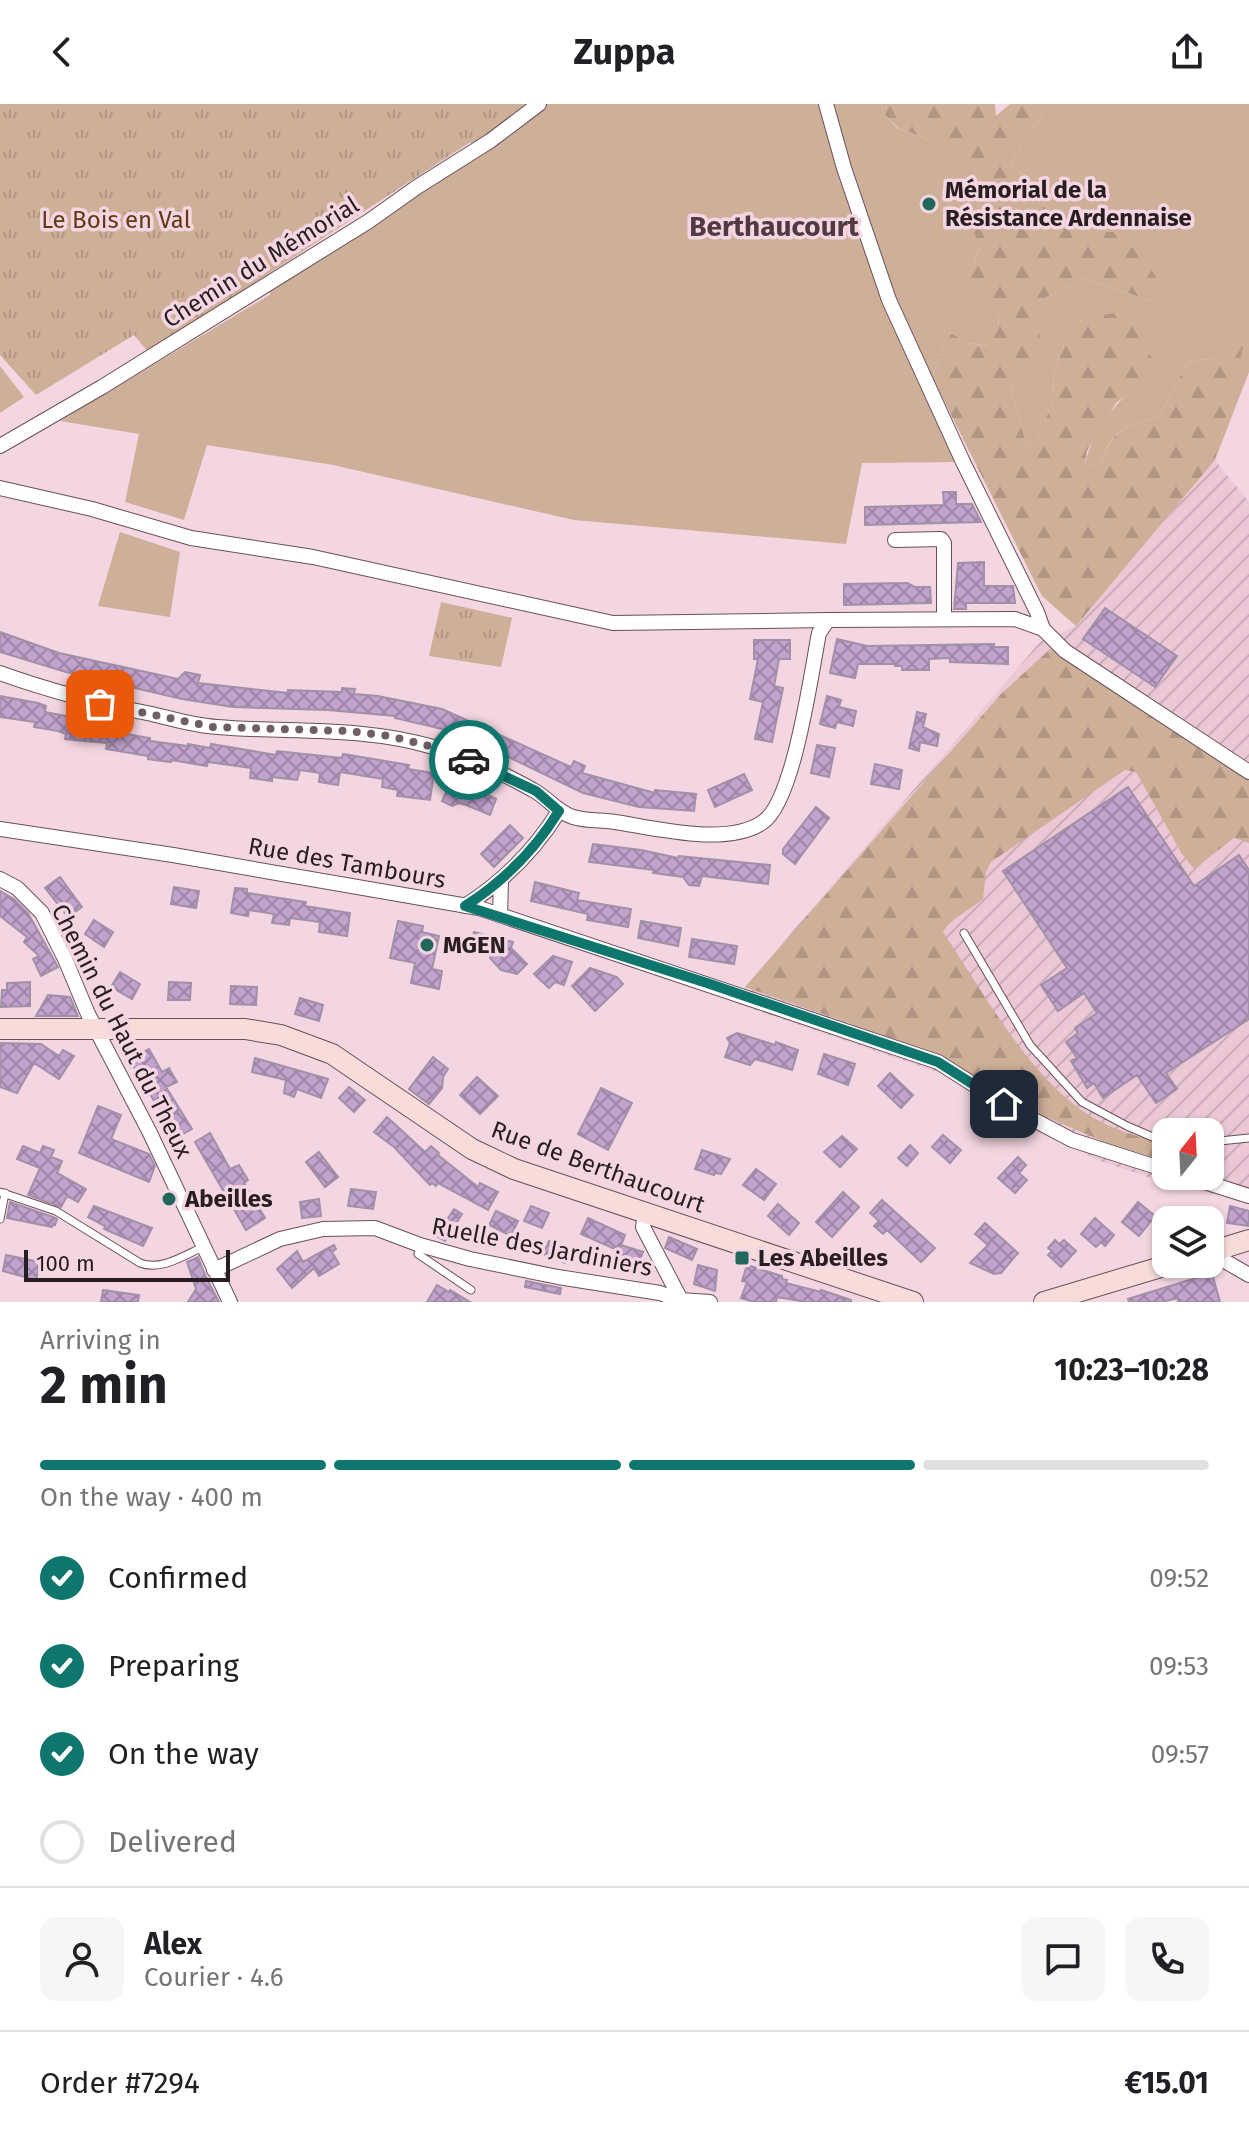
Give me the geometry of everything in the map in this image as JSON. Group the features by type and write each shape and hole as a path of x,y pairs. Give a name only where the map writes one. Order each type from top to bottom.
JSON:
{"main road":[{"name":"Rue de Berthaucourt","path":"0,1029 245,1029 281,1035 332,1054 472,1149 537,1178 913,1302"},
{"path":"1224,1248 1249,1240"},
{"path":"1044,1302 1152,1270"}],"street":[{"name":"Chemin du Mémorial","path":"0,446 102,387 369,221 490,141 539,104"},
{"path":"826,104 844,168 889,300 1043,629 1065,651 1249,772"},
{"path":"0,488 92,509 191,538 313,557 613,623 1015,619 1043,629"},
{"path":"895,540 941,539 944,543 944,619"},
{"path":"0,673 100,704 213,727 348,731 389,736 434,747 536,791 559,811 574,818 706,834 740,831 762,823 776,810 788,782 819,633 828,620"},
{"path":"465,906 501,880 541,839 559,811"},
{"name":"Rue des Tambours","path":"0,829 173,855 465,906 500,915 938,1062 1004,1104 1072,1140 1152,1166"},
{"name":"Chemin du Haut du Theux","path":"0,879 17,888 42,913 230,1302"},
{"path":"500,915 501,880"},
{"path":"1224,1188 1249,1196"},
{"path":"645,1214 643,1227 679,1301"},
{"name":"Ruelle des Jardiniers","path":"214,1270 280,1239 323,1229 375,1228 420,1245 558,1277 660,1293 679,1301 710,1302"},
{"path":"1224,1261 1249,1275"}],"lane":[{"path":"964,933 1030,1045 1082,1102 1127,1126 1152,1134"},
{"path":"1224,1141 1249,1138"},
{"path":"0,1219 3,1193 56,1211 151,1267 205,1246"},
{"path":"420,1245 418,1254 471,1290"}],"shaded area":[{"path":"1215,460 1249,502 1249,1202 1195,1190 1224,1190 1224,1118 1152,1118 1152,1178 1097,1160 943,1074 732,1002 1040,642 1076,626"}],"green space":[{"name":"Le Bois en Val","path":"0,104 529,104 148,352 134,335 36,395 0,355"},
{"path":"526,104 882,104 883,113 897,128 924,138 976,171 984,188 968,230 975,235 980,247 974,262 969,296 986,303 999,314 998,330 989,346 968,343 949,332 932,377 919,351 963,462 862,463 846,544 574,520 333,465 207,445 184,520 125,502 139,434 60,421 271,294 264,287 488,141 467,143"},
{"path":"882,104 995,104 996,116 1010,104 1038,104 1043,116 1027,135 1011,164 1027,179 1049,213 1074,232 1114,232 1144,258 1165,291 1156,303 1085,278 1033,304 1040,336 1028,367 1011,389 1027,447 1039,437 1054,397 1053,375 1064,344 1082,318 1116,313 1135,325 1155,364 1147,381 1116,403 1087,451 1085,466 1100,464 1110,443 1122,430 1159,418 1188,361 1216,358 1247,332 1215,460 1076,626 1042,596 932,377 949,332 968,343 988,346 998,330 999,314 986,303 968,296 968,278 980,247 975,235 967,230 984,188 976,171 924,138 898,128 883,113"},
{"path":"1038,104 1249,104 1249,372 1215,460 1246,333 1216,358 1188,361 1159,418 1121,430 1110,443 1100,464 1085,466 1102,425 1130,392 1082,318 1064,344 1053,375 1054,397 1039,437 1027,447 1011,389 1028,367 1033,304 1085,278 1156,303 1114,232 1074,233 1049,213 1027,179 1011,164 1027,135 1043,116"},
{"path":"0,366 24,397 0,413"},
{"path":"120,532 180,552 170,617 98,606"},
{"path":"441,602 512,618 501,667 429,656"},
{"path":"1050,649 1062,653 1249,770 1249,843 1234,838 1194,869 1182,854 1136,772 1125,770 991,862 986,872 983,899 956,918 943,932 1009,1033 1048,1081 1100,1122 1152,1140 1152,1157 1107,1143 1044,1116 937,1054 745,987 1001,694"}],"building":[{"path":"943,492 956,492 956,504 972,504 981,522 865,525 865,507 944,505"},
{"path":"984,562 984,586 1013,586 1015,603 966,603 966,609 954,609 958,563"},
{"path":"908,583 915,587 930,587 931,603 844,605 844,584"},
{"path":"1105,608 1177,656 1155,687 1083,639"},
{"path":"0,632 59,653 178,679 185,672 200,675 198,683 288,693 288,690 342,692 342,688 355,689 354,694 442,709 571,767 574,761 585,766 582,773 655,793 655,790 696,794 694,811 639,807 583,793 451,731 395,716 233,707 182,699 66,672 0,652"},
{"path":"837,639 867,646 994,644 994,647 1008,647 1008,664 929,659 929,670 902,670 902,666 895,664 858,664 855,678 830,673"},
{"path":"754,640 790,640 790,659 779,659 774,686 783,688 772,742 755,739 763,702 750,699 758,659 754,659"},
{"path":"0,696 38,703 46,706 45,712 110,726 109,731 150,738 150,741 210,748 211,744 276,755 277,751 342,758 343,754 409,765 408,769 434,773 430,800 397,796 398,790 382,787 383,779 340,772 338,785 319,782 320,773 300,770 297,780 272,777 272,781 250,778 251,768 148,759 148,756 106,749 107,743 65,739 66,734 34,727 35,722 0,717"},
{"path":"827,696 841,700 839,707 856,711 853,726 837,722 835,728 820,724"},
{"path":"917,712 926,714 923,727 939,734 937,746 920,742 919,751 909,748"},
{"path":"817,745 835,748 829,777 811,773"},
{"path":"875,764 902,770 899,789 871,784"},
{"path":"744,774 752,790 715,807 708,790"},
{"path":"453,777 496,799 490,815 466,805 459,803 452,806 442,801"},
{"path":"1128,787 1194,886 1239,855 1249,870 1249,1019 1166,1073 1177,1089 1156,1103 1137,1075 1103,1098 1094,1083 1087,1088 1071,1061 1077,1058 1066,1042 1078,1033 1075,1028 1097,1013 1084,993 1058,1011 1041,985 1067,968 1003,871"},
{"path":"816,807 829,818 795,864 783,854 783,849"},
{"path":"510,825 523,838 494,867 481,854"},
{"path":"593,844 678,858 770,865 768,884 702,876 699,886 689,885 683,877 653,873 654,870 589,862"},
{"path":"60,877 82,907 68,917 45,888"},
{"path":"535,882 579,893 577,900 631,909 628,927 587,920 588,914 531,901"},
{"path":"174,887 199,891 196,908 171,904"},
{"path":"235,888 247,889 247,893 306,902 305,906 350,913 347,936 319,932 320,922 290,918 289,925 272,923 274,914 249,910 248,916 231,913"},
{"path":"0,891 28,913 58,967 41,976 33,959 39,956 24,942 27,937 0,916"},
{"path":"94,920 113,932 104,947 85,934"},
{"path":"398,921 423,926 422,932 439,936 432,969 442,971 439,989 411,983 415,963 390,958"},
{"path":"641,921 681,928 678,946 638,938"},
{"path":"474,932 513,942 511,948 527,964 517,974 501,970 490,958 492,950 471,943"},
{"path":"692,939 737,946 734,964 689,957"},
{"path":"553,956 572,962 564,985 555,982 549,988 534,974"},
{"path":"590,968 617,977 623,984 595,1011 572,986"},
{"path":"120,972 140,984 132,999 111,987"},
{"path":"30,982 30,1006 1,1007 2,990 7,990 7,983"},
{"path":"169,982 191,983 190,1000 168,1000"},
{"path":"231,986 257,987 256,1005 230,1004"},
{"path":"48,995 70,997 78,1016 36,1016"},
{"path":"300,998 323,1005 319,1021 295,1014"},
{"path":"737,1033 798,1050 792,1070 755,1059 750,1065 725,1057 730,1043 727,1038"},
{"path":"0,1043 41,1044 59,1056 63,1050 74,1056 59,1079 34,1063 17,1093 0,1087"},
{"path":"149,1049 162,1072 169,1068 177,1082 166,1087 192,1129 176,1138 129,1059"},
{"path":"824,1054 855,1064 848,1085 818,1074"},
{"path":"433,1057 448,1069 442,1088 429,1104 409,1089"},
{"path":"255,1058 328,1079 321,1098 297,1089 294,1097 284,1093 286,1080 252,1072"},
{"path":"890,1073 913,1095 901,1108 878,1086"},
{"path":"477,1077 498,1096 480,1114 460,1095"},
{"path":"349,1087 365,1100 354,1112 339,1098"},
{"path":"601,1088 632,1103 608,1150 578,1134"},
{"path":"98,1106 121,1115 111,1139 149,1154 155,1166 149,1182 79,1153"},
{"path":"387,1117 425,1152 431,1146 478,1187 480,1183 498,1192 488,1210 438,1183 436,1186 430,1185 394,1147 374,1132"},
{"path":"210,1133 230,1169 239,1165 248,1180 244,1183 265,1218 246,1230 195,1142"},
{"path":"943,1135 961,1150 950,1163 932,1147"},
{"path":"842,1136 857,1149 840,1167 824,1152"},
{"path":"910,1145 918,1153 907,1166 898,1158"},
{"path":"23,1146 40,1153 43,1146 54,1150 51,1157 62,1161 57,1173 86,1189 78,1202 67,1196 61,1207 28,1195 40,1168 17,1159"},
{"path":"702,1150 730,1159 721,1174 695,1169"},
{"path":"319,1152 338,1177 325,1187 306,1162"},
{"path":"1018,1157 1026,1165 1019,1173 1027,1180 1015,1193 998,1178"},
{"path":"756,1169 776,1184 764,1200 743,1185"},
{"path":"351,1189 376,1192 373,1209 348,1206"},
{"path":"843,1192 859,1207 832,1237 816,1222"},
{"path":"319,1199 321,1216 302,1218 300,1202"},
{"path":"882,1200 935,1248 921,1262 887,1230 883,1234 874,1226 879,1221 870,1213"},
{"path":"10,1202 57,1219 55,1225 52,1227 7,1218"},
{"path":"1138,1202 1152,1214 1152,1220 1139,1236 1122,1222"},
{"path":"778,1204 799,1223 789,1235 768,1216"},
{"path":"94,1206 152,1228 143,1246 104,1229 105,1226 88,1217"},
{"path":"531,1206 549,1213 542,1228 524,1221"},
{"path":"1230,1206 1249,1211 1249,1226 1227,1223"},
{"path":"454,1209 462,1214 445,1241 436,1236"},
{"path":"496,1211 518,1221 511,1236 489,1225"},
{"path":"588,1218 625,1235 619,1251 581,1234"},
{"path":"1095,1218 1114,1235 1105,1246 1101,1242 1096,1247 1081,1234"},
{"path":"985,1223 1018,1253 1001,1273 994,1274 970,1263 988,1245 975,1234"},
{"path":"669,1237 697,1249 692,1260 665,1248"},
{"path":"1055,1240 1059,1244 1064,1240 1076,1251 1061,1267 1048,1255 1052,1251 1048,1248"},
{"path":"549,1241 577,1252 572,1263 543,1254"},
{"path":"334,1245 336,1249 332,1252 339,1264 319,1276 314,1268 292,1288 277,1269 297,1251 303,1262"},
{"path":"621,1245 643,1252 637,1268 616,1260"},
{"path":"6,1255 40,1262 36,1280 3,1271"},
{"path":"198,1257 219,1302 188,1302 196,1289 187,1262"},
{"path":"698,1265 717,1270 715,1291 694,1284"},
{"path":"747,1265 782,1276 786,1283 821,1290 851,1302 806,1302 777,1297 776,1302 754,1302 741,1298 747,1282 742,1281"},
{"path":"1196,1278 1213,1278 1220,1302 1178,1302 1178,1298 1161,1302 1129,1302 1128,1299"},
{"path":"526,1281 561,1288 560,1294 525,1287"},
{"path":"437,1285 450,1290 470,1302 427,1302"},
{"path":"103,1290 139,1295 138,1302 101,1302"}],"way so far":[{"path":"100,704 213,727 348,731 389,736 469,760"}],"place":[{"name":"Mémorial de la Résistance Ardennaise","path":"929,204"},
{"name":"MGEN","path":"427,945"},
{"name":"Abeilles","path":"169,1199"},
{"name":"Les Abeilles","path":"742,1258"}],"district":[{"name":"Berthaucourt","path":"774,226"}],"route":[{"path":"469,760 536,791 559,811 541,839 501,880 465,906 707,983 938,1062 1004,1104"}]}
